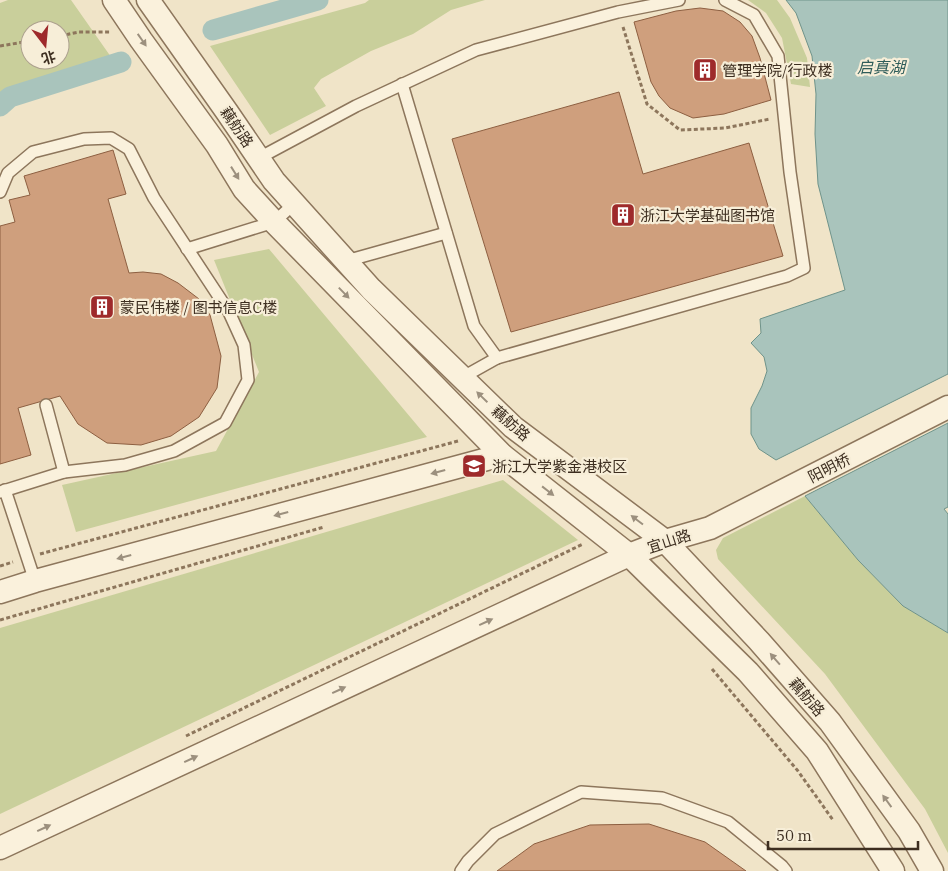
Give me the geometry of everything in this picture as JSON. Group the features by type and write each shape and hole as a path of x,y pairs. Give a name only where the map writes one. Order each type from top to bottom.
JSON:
{"street":[{"name":"藕舫路","path":"114,0 217,145 244,189 502,455 629,555 748,672 817,751 888,869"},
{"name":"藕舫路","path":"148,0 274,181 294,204 371,289 513,427 665,541 759,640 830,722 909,831 932,871"},
{"name":"阳明桥","path":"710,528 948,407"},
{"path":"0,592 502,455"},
{"name":"宜山路","path":"0,848 629,555 665,541 710,528"}],"lane":[{"path":"259,158 356,106 476,50 618,12 679,0"},
{"path":"464,379 472,372 497,358 787,276 804,268 790,172 778,56 754,15 725,0"},
{"path":"402,84 474,326 497,358"},
{"path":"0,192 8,173 33,152 84,139 111,138 129,149 154,198 229,312 244,345 248,380 225,423 174,451 125,465 64,472 3,491 35,581"},
{"path":"187,249 274,222 294,204"},
{"path":"346,261 446,233"},
{"path":"46,406 64,472"},
{"path":"461,871 468,861 495,834 581,792 662,798 728,822 786,871"}],"path":[{"path":"618,12 647,104 680,130 726,128 784,116"},
{"path":"70,34 79,32 118,32"},
{"path":"0,46 20,43"},
{"path":"0,566 458,441"},
{"path":"0,620 324,527"},
{"path":"178,740 589,541"},
{"path":"709,665 798,772 838,826"}],"green space":[{"path":"8,0 71,0 111,57 70,69 70,20 20,20 20,70 68,70 5,89 0,94 0,3"},
{"path":"369,0 485,0 451,10 413,34 371,51 321,79 314,88 326,106 270,135 210,46 365,3"},
{"path":"748,0 777,0 790,18 807,58 810,87 791,84 782,38 766,13"},
{"path":"269,249 427,437 76,532 62,485 216,451 259,372 214,260"},
{"path":"503,480 578,540 0,814 0,628"},
{"path":"805,496 858,560 903,606 948,633 948,853 925,809 825,674 718,559 716,550 723,538"}],"water":[{"name":"启真湖","path":"786,0 948,0 948,374 776,460 759,449 751,434 751,408 767,371 764,357 751,343 761,333 760,319 845,290 818,184 815,134 816,94 812,56 796,13"},
{"path":"948,423 948,507 944,509 948,514 948,633 903,606 858,560 805,496"}],"building":[{"name":"管理学院/行政楼","path":"700,8 723,11 740,22 752,36 771,100 724,114 693,118 670,108 659,96 651,82 634,22 676,11"},
{"name":"浙江大学基础图书馆","path":"619,92 643,174 749,143 783,256 511,332 452,139"},
{"name":"蒙民伟楼 / 图书信息C楼","path":"113,150 126,194 108,199 129,273 161,274 178,283 199,299 210,315 221,356 217,388 199,417 171,436 141,445 107,443 78,424 60,396 18,408 31,455 0,464 0,226 15,222 9,200 30,195 24,176"},
{"path":"649,824 705,842 746,871 497,871 534,844 590,825"}],"waterway":[{"path":"213,30 318,0"},
{"path":"0,106 10,97 121,62"}],"place":[{"name":"管理学院/行政楼","path":"705,70"},
{"name":"浙江大学基础图书馆","path":"623,215"},
{"name":"蒙民伟楼 / 图书信息C楼","path":"102,307"},
{"name":"浙江大学紫金港校区","path":"474,466"}]}
